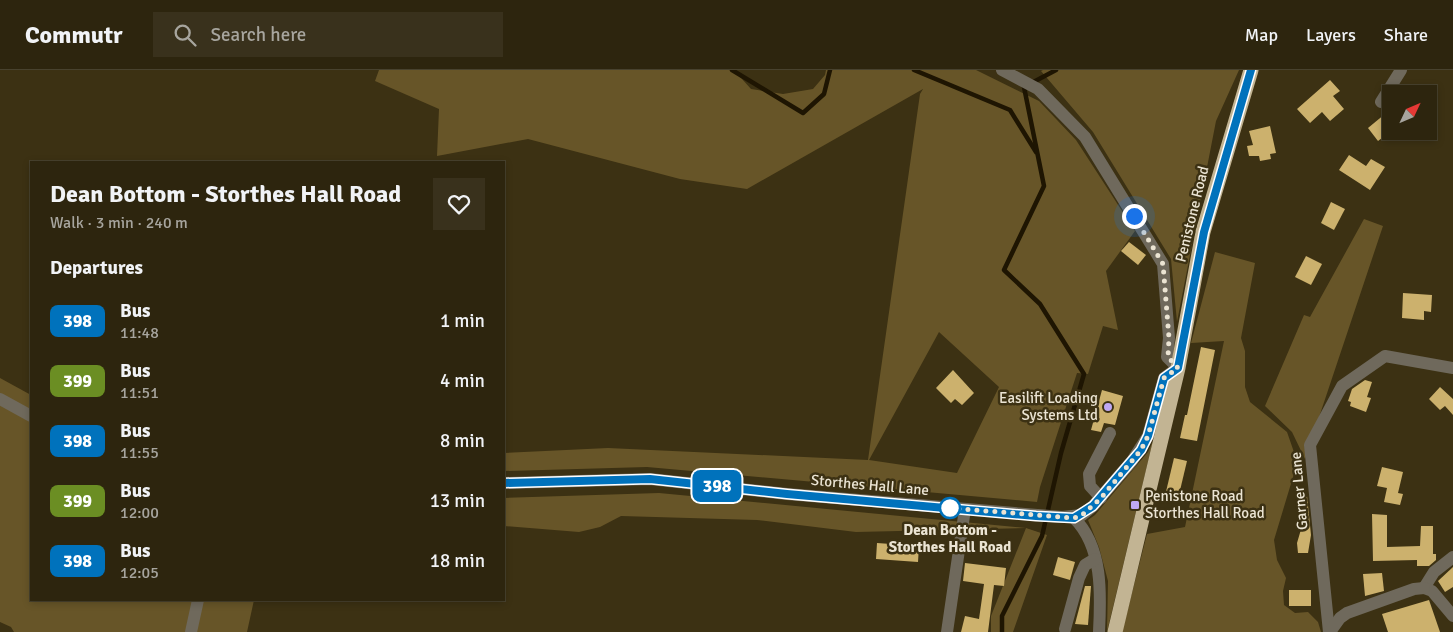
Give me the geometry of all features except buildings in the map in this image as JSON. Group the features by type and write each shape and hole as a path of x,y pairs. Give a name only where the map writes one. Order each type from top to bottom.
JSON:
{"highway":[{"name":"Penistone Road","path":"1115,632 1178,368 1204,232 1251,70"}],"street":[{"path":"1002,70 1038,88 1085,137 1163,264 1169,338 1168,357 1178,368 1164,378 1148,436 1141,450 1101,498 1082,515 1068,517"},
{"path":"1381,102 1401,70"},
{"name":"Garner Lane","path":"1330,632 1310,445 1342,386 1385,356 1453,368"},
{"path":"0,400 30,415"},
{"path":"1101,498 1090,486 1089,474 1110,433"},
{"name":"Storthes Hall Lane","path":"505,483 650,479 1036,516 1068,517"},
{"path":"947,632 965,509"},
{"path":"1068,517 1086,534 1095,559 1101,587 1099,632"},
{"path":"1424,588 1434,572 1453,557"},
{"path":"1065,629 1079,578 1085,565 1095,559"},
{"path":"1330,632 1340,618 1347,613 1414,589 1424,588 1432,592 1453,616"},
{"path":"191,632 198,601"}],"shaded area":[{"path":"379,70 734,70 751,89 783,94 813,89 825,75 826,70 976,70 1039,101 1076,140 1135,231 1106,271 1118,330 1103,326 1088,374 1077,373 1040,487 1037,502 647,467 505,471 505,453 608,448 868,460 920,94 923,89 747,189 680,179 528,139 437,156 439,109 375,81","holes":["939,332 999,387 957,473 869,460"]},
{"path":"1239,70 1216,121 1177,322 1171,259 1093,132 1041,71"},
{"path":"1364,219 1383,226 1305,459 1292,432 1265,406 1304,315 1310,317"},
{"path":"1215,252 1255,263 1241,338 1245,351 1245,387 1250,402 1287,432 1295,455 1296,467 1274,540 1277,560 1286,578 1283,591 1284,605 1295,613 1308,612 1318,622 1321,632 1122,632 1147,534 1185,527 1224,341 1191,343"},
{"path":"0,378 30,394 30,601 254,601 247,632 14,632 11,627 0,622"},
{"path":"1153,441 1107,632 1108,581 1099,547 1088,520 1095,515 1148,452"},
{"path":"659,493 1026,528 856,532 757,520 621,516 600,527 579,532 505,526 505,498"},
{"path":"1026,528 1047,535 1013,632 991,632 991,616"}],"waterway":[{"path":"732,70 803,113 824,94 830,70"},
{"path":"914,70 1010,110 1036,152"},
{"path":"1002,632 1002,616 1042,536 1061,453 1084,374 1040,304 1004,270 1044,186 1024,87 1056,70"}],"bus line":[{"name":"398","path":"505,483 650,479 787,494 1036,516 1074,518 1082,515 1101,498 1141,450 1148,436 1164,378 1178,368 1204,232 1251,70"}],"place":[{"name":"Easilift Loading Systems Ltd","path":"1108,407"},
{"name":"Penistone Road Storthes Hall Road","path":"1135,505"},
{"name":"Dean Bottom - Storthes Hall Road","path":"950,508"}],"route":[{"path":"950,508 948,508 1074,518 1082,515 1093,506 1141,450 1148,436 1164,378 1178,368 1168,357 1169,338 1163,264 1134,216"}]}
